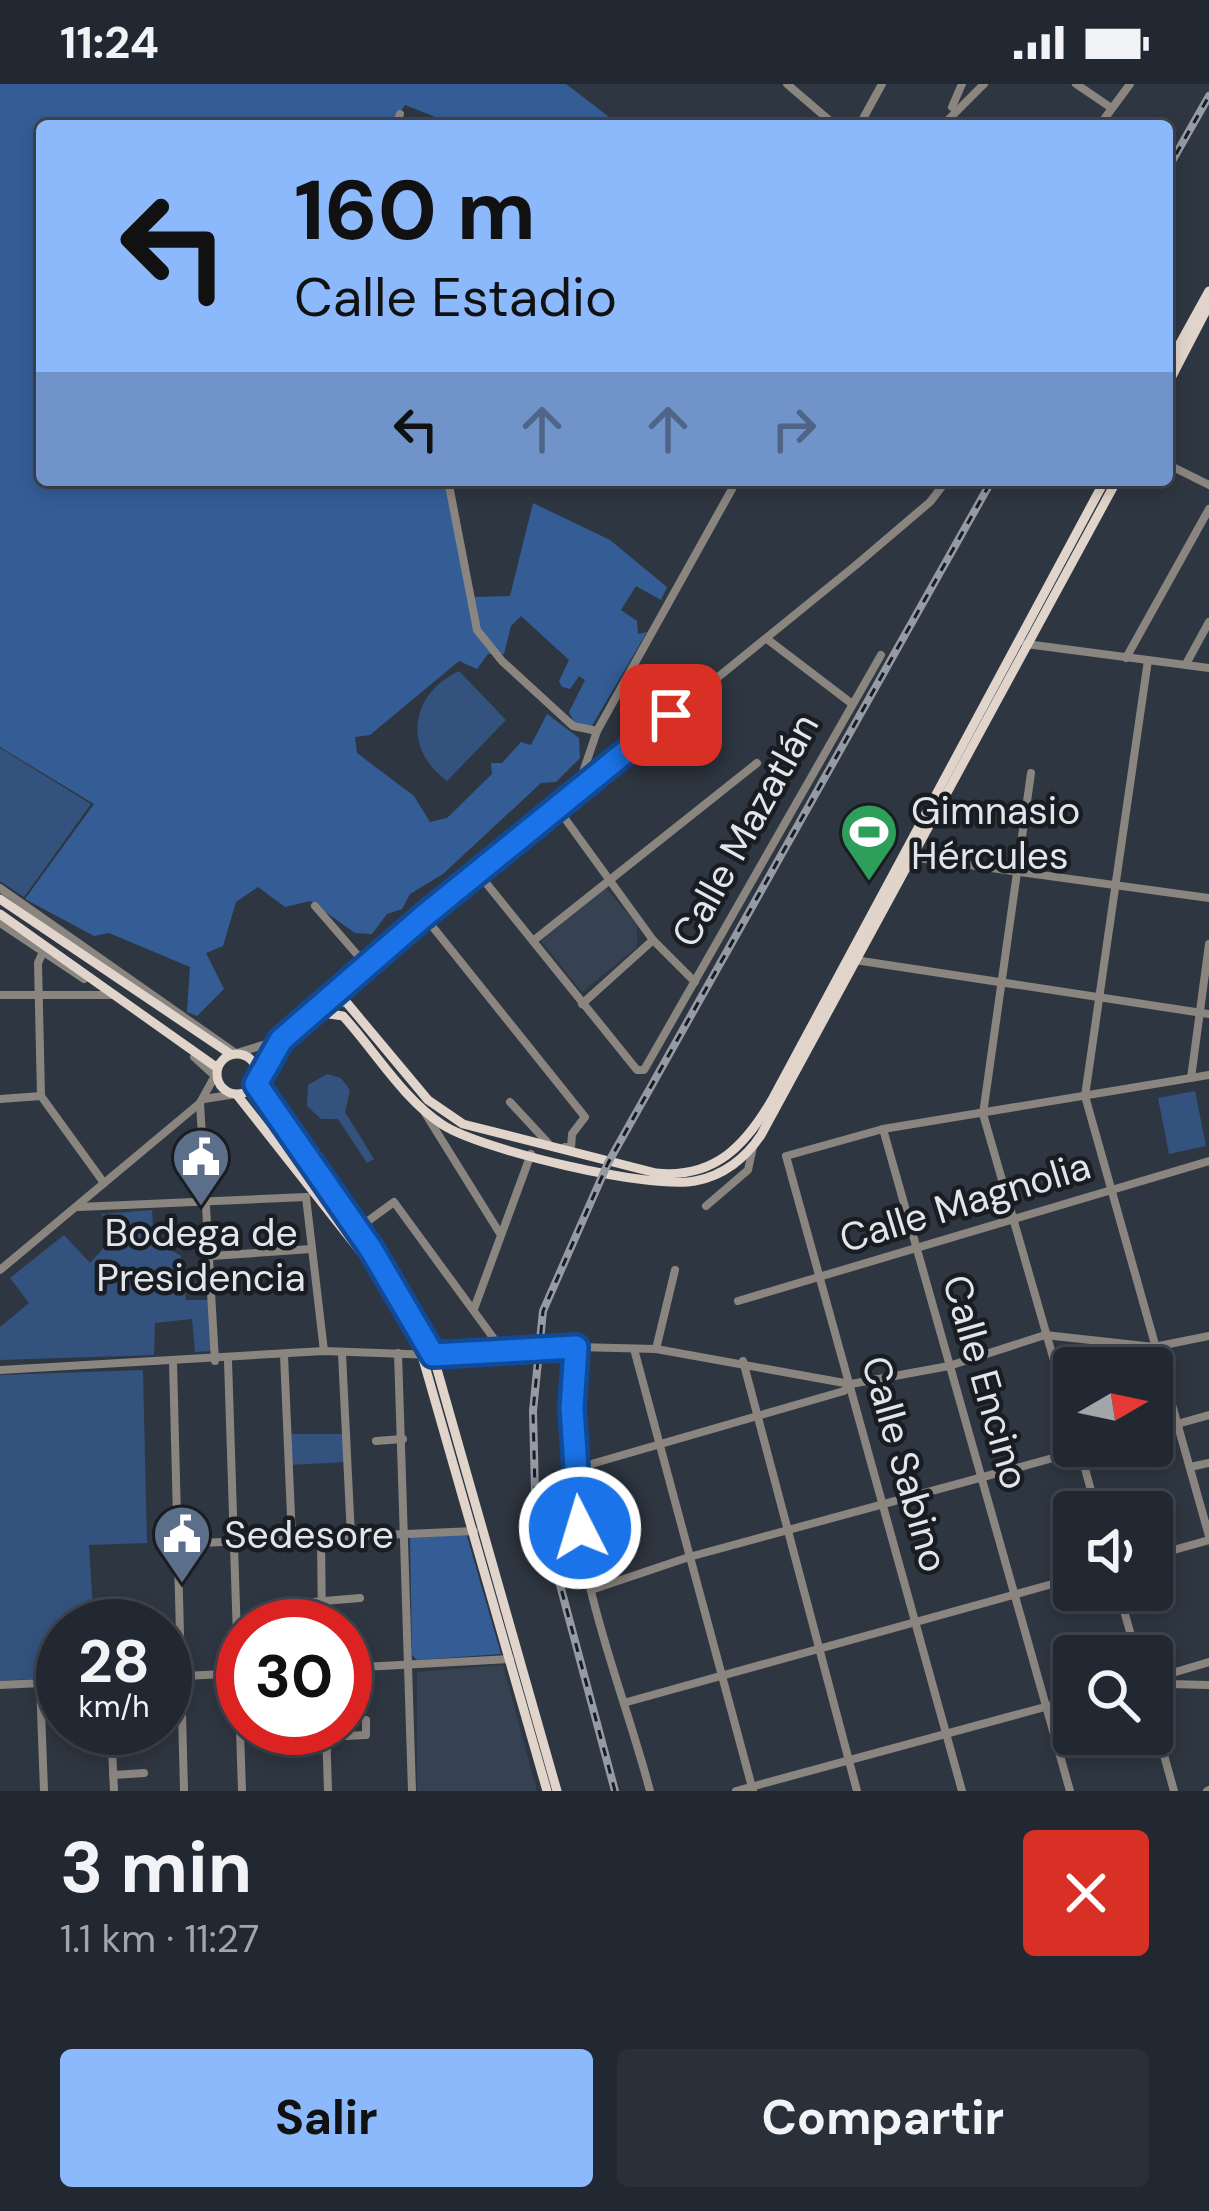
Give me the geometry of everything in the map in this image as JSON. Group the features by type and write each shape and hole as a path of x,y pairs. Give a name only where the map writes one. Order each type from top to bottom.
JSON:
{"main road":[{"path":"1173,374 1207,307 1209,291"},
{"path":"1173,358 1207,307"},
{"path":"334,999 347,1003 444,1112 463,1124 671,1174 704,1169 733,1154 773,1098 911,857 1102,486"},
{"path":"316,1012 343,1016 423,1109 460,1134 672,1183 708,1178 753,1148 1025,640 1114,486"},
{"path":"0,899 234,1053 356,1228 427,1353 556,1791"},
{"path":"0,918 116,996 216,1072 427,1353 547,1791"},
{"path":"116,996 132,990"},
{"path":"216,1072 234,1053"},
{"path":"236,1095 257,1082"}],"street":[{"path":"787,84 800,88 830,120"},
{"path":"862,120 882,84"},
{"path":"945,120 962,84"},
{"path":"949,114 984,84"},
{"path":"1076,84 1110,107"},
{"path":"1103,120 1130,84"},
{"path":"398,120 400,114"},
{"path":"1173,467 1209,485"},
{"path":"449,486 477,630 502,661 518,670 573,726 597,731"},
{"path":"576,791 597,731 733,486"},
{"path":"257,1082 281,1040 334,999 424,916 931,502 942,486"},
{"path":"1126,658 1209,509"},
{"path":"1186,664 1209,622"},
{"path":"766,639 851,703"},
{"path":"1025,640 1209,668"},
{"name":"Calle Mazatlán","path":"558,809 653,940 695,982 881,655"},
{"path":"1148,660 1085,1096 1154,1347"},
{"path":"532,941 757,763"},
{"path":"1031,773 983,1114 1053,1359"},
{"path":"911,857 1209,898"},
{"path":"478,873 637,1070 644,1070 695,982"},
{"path":"0,888 234,1053 281,1040"},
{"path":"315,906 367,966"},
{"path":"424,916 585,1117 572,1134 571,1148 549,1146 510,1102"},
{"path":"0,918 44,952 116,996"},
{"path":"581,1004 653,940"},
{"path":"1191,1078 1204,1013 1209,944"},
{"path":"44,952 38,963 41,1096 104,1183"},
{"path":"852,958 1204,1013"},
{"path":"0,995 116,996"},
{"path":"0,1270 201,1101 216,1072"},
{"path":"883,1129 1209,1075"},
{"path":"201,1101 236,1095"},
{"path":"0,1099 41,1096"},
{"path":"201,1101 215,1360"},
{"path":"423,1109 445,1153 500,1234"},
{"name":"Calle Sabino","path":"883,1129 785,1156 919,1620 962,1791"},
{"name":"Calle Encino","path":"883,1129 1070,1791"},
{"path":"706,1206 748,1170 753,1148"},
{"path":"473,1311 531,1154"},
{"name":"Calle Magnolia","path":"737,1301 1208,1164"},
{"path":"78,1207 311,1193 310,1250 324,1351"},
{"path":"356,1228 394,1202 501,1348"},
{"path":"212,1256 310,1250"},
{"path":"656,1349 675,1270"},
{"path":"0,1370 324,1351 427,1353 576,1347 656,1349 851,1384 950,1366 1046,1335 1154,1347 1209,1336"},
{"path":"576,1347 574,1469 591,1590 650,1791"},
{"path":"634,1348 753,1789"},
{"path":"398,1353 412,1791"},
{"path":"343,1354 351,1536"},
{"path":"284,1355 292,1539"},
{"path":"229,1360 237,1599"},
{"path":"743,1361 857,1791"},
{"path":"172,1362 179,1599"},
{"path":"574,1469 656,1441 844,1391 851,1384"},
{"path":"1173,1408 1209,1538 1173,1549"},
{"path":"1173,1425 1209,1415"},
{"path":"376,1441 403,1439"},
{"path":"591,1590 689,1557 1053,1456"},
{"path":"1190,1467 1209,1463"},
{"path":"178,1544 474,1531"},
{"path":"321,1538 321,1599"},
{"path":"627,1702 1053,1584"},
{"path":"340,1599 360,1598"},
{"path":"372,1667 510,1660"},
{"path":"1173,1673 1209,1663"},
{"path":"0,1685 36,1683"},
{"path":"1173,1684 1209,1685"},
{"path":"736,1791 1053,1704"},
{"path":"43,1755 44,1791"},
{"path":"112,1755 114,1791"},
{"path":"183,1755 184,1791"},
{"path":"241,1755 242,1791"},
{"path":"327,1755 328,1791"},
{"path":"1164,1755 1174,1791"},
{"path":"113,1775 144,1773"}],"shaded area":[{"path":"0,84 566,84 613,120 443,120 405,105 394,120 36,120 36,486 448,486 471,597 510,596 533,503 610,540 667,587 661,600 636,586 621,610 637,621 638,634 647,632 590,729 575,724 569,712 585,680 579,676 570,689 562,687 559,681 569,660 521,616 511,626 504,654 488,654 477,669 459,661 370,735 355,737 357,753 414,796 430,822 447,818 492,774 491,763 502,763 521,742 531,745 547,714 579,738 580,758 556,782 541,783 443,874 410,894 402,909 387,914 372,934 355,933 310,901 285,907 258,887 236,902 223,946 206,953 224,989 197,1016 187,1012 190,967 109,933 94,936 25,899 94,804 0,747"},
{"path":"459,671 506,720 447,781 423,753 418,722 430,693"},
{"path":"0,748 91,804 24,897 0,881"},
{"path":"606,888 637,925 637,947 582,992 541,941"},
{"path":"327,1074 341,1078 350,1090 345,1112 374,1159 367,1163 338,1119 321,1119 307,1106 308,1085"},
{"path":"1195,1091 1206,1146 1169,1154 1158,1098"},
{"path":"152,1210 154,1239 181,1256 186,1300 211,1300 211,1351 195,1352 192,1319 155,1323 154,1355 0,1360 0,1327 29,1303 10,1278 64,1235 90,1263 119,1231 101,1214"},
{"path":"143,1370 147,1543 89,1545 92,1599 36,1599 36,1679 0,1681 0,1375"},
{"path":"289,1434 345,1434 345,1462 290,1465"},
{"path":"466,1533 501,1654 417,1660 412,1655 410,1537"},
{"path":"503,1665 537,1791 417,1791 417,1672"}],"railway":[{"path":"1173,159 1209,96"},
{"path":"615,1791 535,1491 533,1411 543,1311 608,1163 989,486"}],"place":[{"name":"Gimnasio Hércules","path":"869,883"},
{"name":"Bodega de Presidencia","path":"201,1208"},
{"name":"Sedesore","path":"182,1585"}],"route":[{"path":"580,1528 572,1408 576,1347 433,1355 371,1249 266,1105 256,1084 281,1040 334,999 424,916 671,715"}]}
